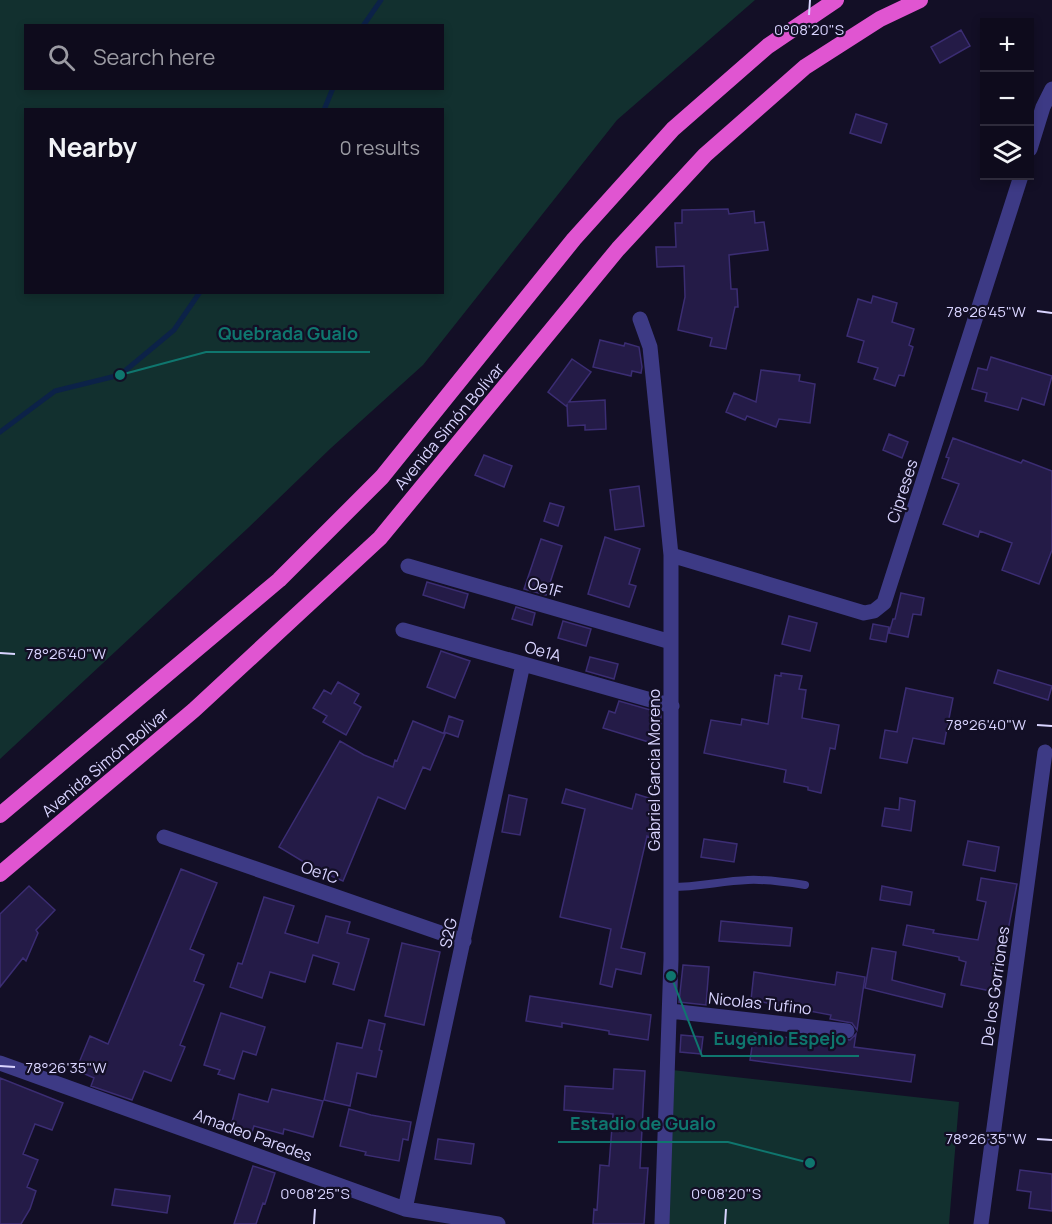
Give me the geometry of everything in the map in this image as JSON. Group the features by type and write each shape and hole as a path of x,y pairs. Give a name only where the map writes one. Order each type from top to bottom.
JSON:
{"highway":[{"name":"Avenida Simón Bolívar","path":"0,815 279,580 382,477 573,239 673,129 768,46 836,0"},
{"name":"Avenida Simón Bolívar","path":"0,874 194,710 380,538 618,249 705,155 805,67 880,18 920,0"}],"street":[{"path":"1034,138 1047,109 1052,89"},
{"name":"Cipreses","path":"671,555 864,613 874,611 884,603 1020,180"},
{"name":"Gabriel Garcia Moreno","path":"640,319 650,347 671,555 672,887 662,1224"},
{"name":"Oe1F","path":"408,566 671,642"},
{"name":"Oe1A","path":"403,630 672,706"},
{"name":"S2G","path":"405,1209 523,664"},
{"name":"De los Gorriones","path":"981,1224 1044,752"},
{"name":"Oe1C","path":"164,837 464,941"},
{"name":"Nicolas Tufino","path":"670,1011 847,1031"},
{"name":"Amadeo Paredes","path":"0,1063 405,1209 498,1224"}],"lane":[{"path":"672,887 746,880 779,880 805,885"}],"green space":[{"path":"0,0 755,0 617,120 423,365 331,448 0,759"},
{"path":"672,1070 959,1102 949,1224 660,1224"}],"building":[{"path":"961,30 970,46 940,63 931,47"},
{"path":"856,114 887,124 881,143 850,133"},
{"path":"728,209 729,214 754,211 755,223 764,222 768,250 729,255 731,289 737,289 738,307 735,307 726,349 710,346 712,338 678,330 685,297 684,266 657,267 656,247 676,247 675,223 682,223 682,210"},
{"path":"873,296 897,303 892,322 914,329 909,345 913,347 904,376 899,375 895,386 874,379 878,368 858,362 864,341 847,336 858,299 871,303"},
{"path":"600,340 639,347 641,373 632,371 631,376 593,367"},
{"path":"991,357 1052,376 1044,405 1022,398 1018,410 985,401 987,393 972,389 978,368 987,370"},
{"path":"572,359 591,372 569,402 605,400 606,429 585,430 585,425 568,426 567,405 548,392"},
{"path":"761,370 800,375 799,381 815,384 810,423 779,419 776,427 747,416 745,420 726,412 734,393 756,402"},
{"path":"889,434 908,442 902,458 883,450"},
{"path":"953,438 1021,463 1023,460 1052,471 1052,550 1039,584 1002,570 1012,543 980,531 978,537 943,524 959,484 942,478"},
{"path":"484,455 512,466 504,487 475,475"},
{"path":"639,486 644,526 615,530 610,490"},
{"path":"550,503 564,507 558,526 544,521"},
{"path":"605,537 640,549 629,584 636,586 629,607 588,594"},
{"path":"541,539 562,546 546,595 524,589"},
{"path":"427,582 468,594 464,608 423,595"},
{"path":"901,593 924,598 921,615 913,614 908,637 889,633"},
{"path":"516,607 535,613 532,625 512,619"},
{"path":"789,616 817,623 810,651 782,644"},
{"path":"563,621 591,629 586,646 558,638"},
{"path":"873,624 889,627 886,642 870,639"},
{"path":"441,651 470,661 455,698 427,687"},
{"path":"590,657 618,664 614,679 586,671"},
{"path":"998,670 1052,686 1048,700 994,683"},
{"path":"781,673 802,676 799,689 806,690 802,718 839,725 835,749 830,748 821,793 808,790 808,787 784,782 786,770 704,753 711,720 741,725 742,719 768,724 775,675 781,676"},
{"path":"338,682 359,694 354,703 361,707 346,735 323,722 327,716 313,708 324,690 331,694"},
{"path":"906,688 953,698 944,744 913,738 907,763 880,758 885,730 897,732"},
{"path":"619,701 661,713 661,723 655,744 603,728 609,711 615,713"},
{"path":"449,716 463,721 458,737 444,732"},
{"path":"413,721 445,734 430,770 423,767 405,809 378,797 343,881 317,870 279,847 340,741 364,755 393,767"},
{"path":"566,789 632,809 636,794 658,801 649,837 647,836 621,948 645,953 641,974 616,969 612,987 600,984 611,929 560,917 585,809 562,803"},
{"path":"509,795 527,799 520,835 502,832"},
{"path":"900,798 915,801 911,831 882,826 885,808 899,810"},
{"path":"704,839 737,844 734,862 701,857"},
{"path":"968,841 999,847 995,871 963,865"},
{"path":"181,869 217,883 190,949 204,955 194,981 204,985 180,1045 185,1047 171,1081 144,1071 132,1100 91,1086 94,1078 76,1070 90,1036 108,1044"},
{"path":"981,878 1017,884 996,992 961,985 966,962 959,960 959,957 903,945 907,925 934,930 933,933 978,940 986,902 977,900"},
{"path":"29,886 55,910 36,930 38,933 26,961 23,958 0,987 0,914"},
{"path":"882,886 912,892 910,905 880,900"},
{"path":"264,897 294,906 285,933 318,943 326,916 350,922 347,933 369,939 354,990 333,984 339,963 313,955 305,982 270,972 262,998 230,987 238,963 242,964"},
{"path":"721,921 792,928 790,946 719,941"},
{"path":"402,943 440,952 424,1025 385,1016"},
{"path":"872,948 896,952 892,980 945,994 942,1007 865,988"},
{"path":"683,965 709,967 706,1005 679,1002"},
{"path":"754,972 835,985 837,972 865,977 857,1030 852,1023 830,1019 831,1015 751,1000"},
{"path":"530,996 651,1015 648,1040 562,1023 562,1027 526,1021"},
{"path":"221,1013 265,1027 256,1055 243,1051 234,1079 218,1074 220,1070 204,1065"},
{"path":"369,1020 385,1024 376,1077 357,1073 350,1106 324,1100 337,1043 362,1048"},
{"path":"754,1033 826,1043 827,1038 850,1040 856,1034 854,1047 915,1055 911,1082 750,1060"},
{"path":"681,1035 703,1037 701,1054 680,1052"},
{"path":"614,1069 645,1071 640,1168 648,1168 644,1224 593,1224 594,1209 597,1210 600,1165 609,1166 613,1114 564,1110 565,1086 613,1089"},
{"path":"0,1078 63,1103 52,1130 35,1124 23,1154 38,1160 27,1187 36,1191 30,1209 21,1224 0,1224"},
{"path":"272,1089 323,1101 313,1137 284,1129 283,1134 254,1126 252,1132 231,1126 239,1094 268,1102"},
{"path":"349,1109 411,1122 408,1140 403,1139 399,1161 365,1155 366,1152 340,1146"},
{"path":"438,1139 474,1144 471,1164 435,1159"},
{"path":"253,1166 275,1173 265,1204 263,1203 256,1224 234,1224"},
{"path":"1020,1170 1052,1174 1052,1211 1029,1208 1031,1192 1017,1190"},
{"path":"115,1189 170,1196 167,1213 112,1205"}],"waterway":[{"path":"364,24 381,0"},
{"path":"325,108 332,90"},
{"path":"0,432 55,391 120,375 174,330 199,294"}],"place":[{"name":"Quebrada Gualo","path":"120,375"},
{"name":"Eugenio Espejo","path":"671,976"},
{"name":"Estadio de Gualo","path":"810,1163"}]}
